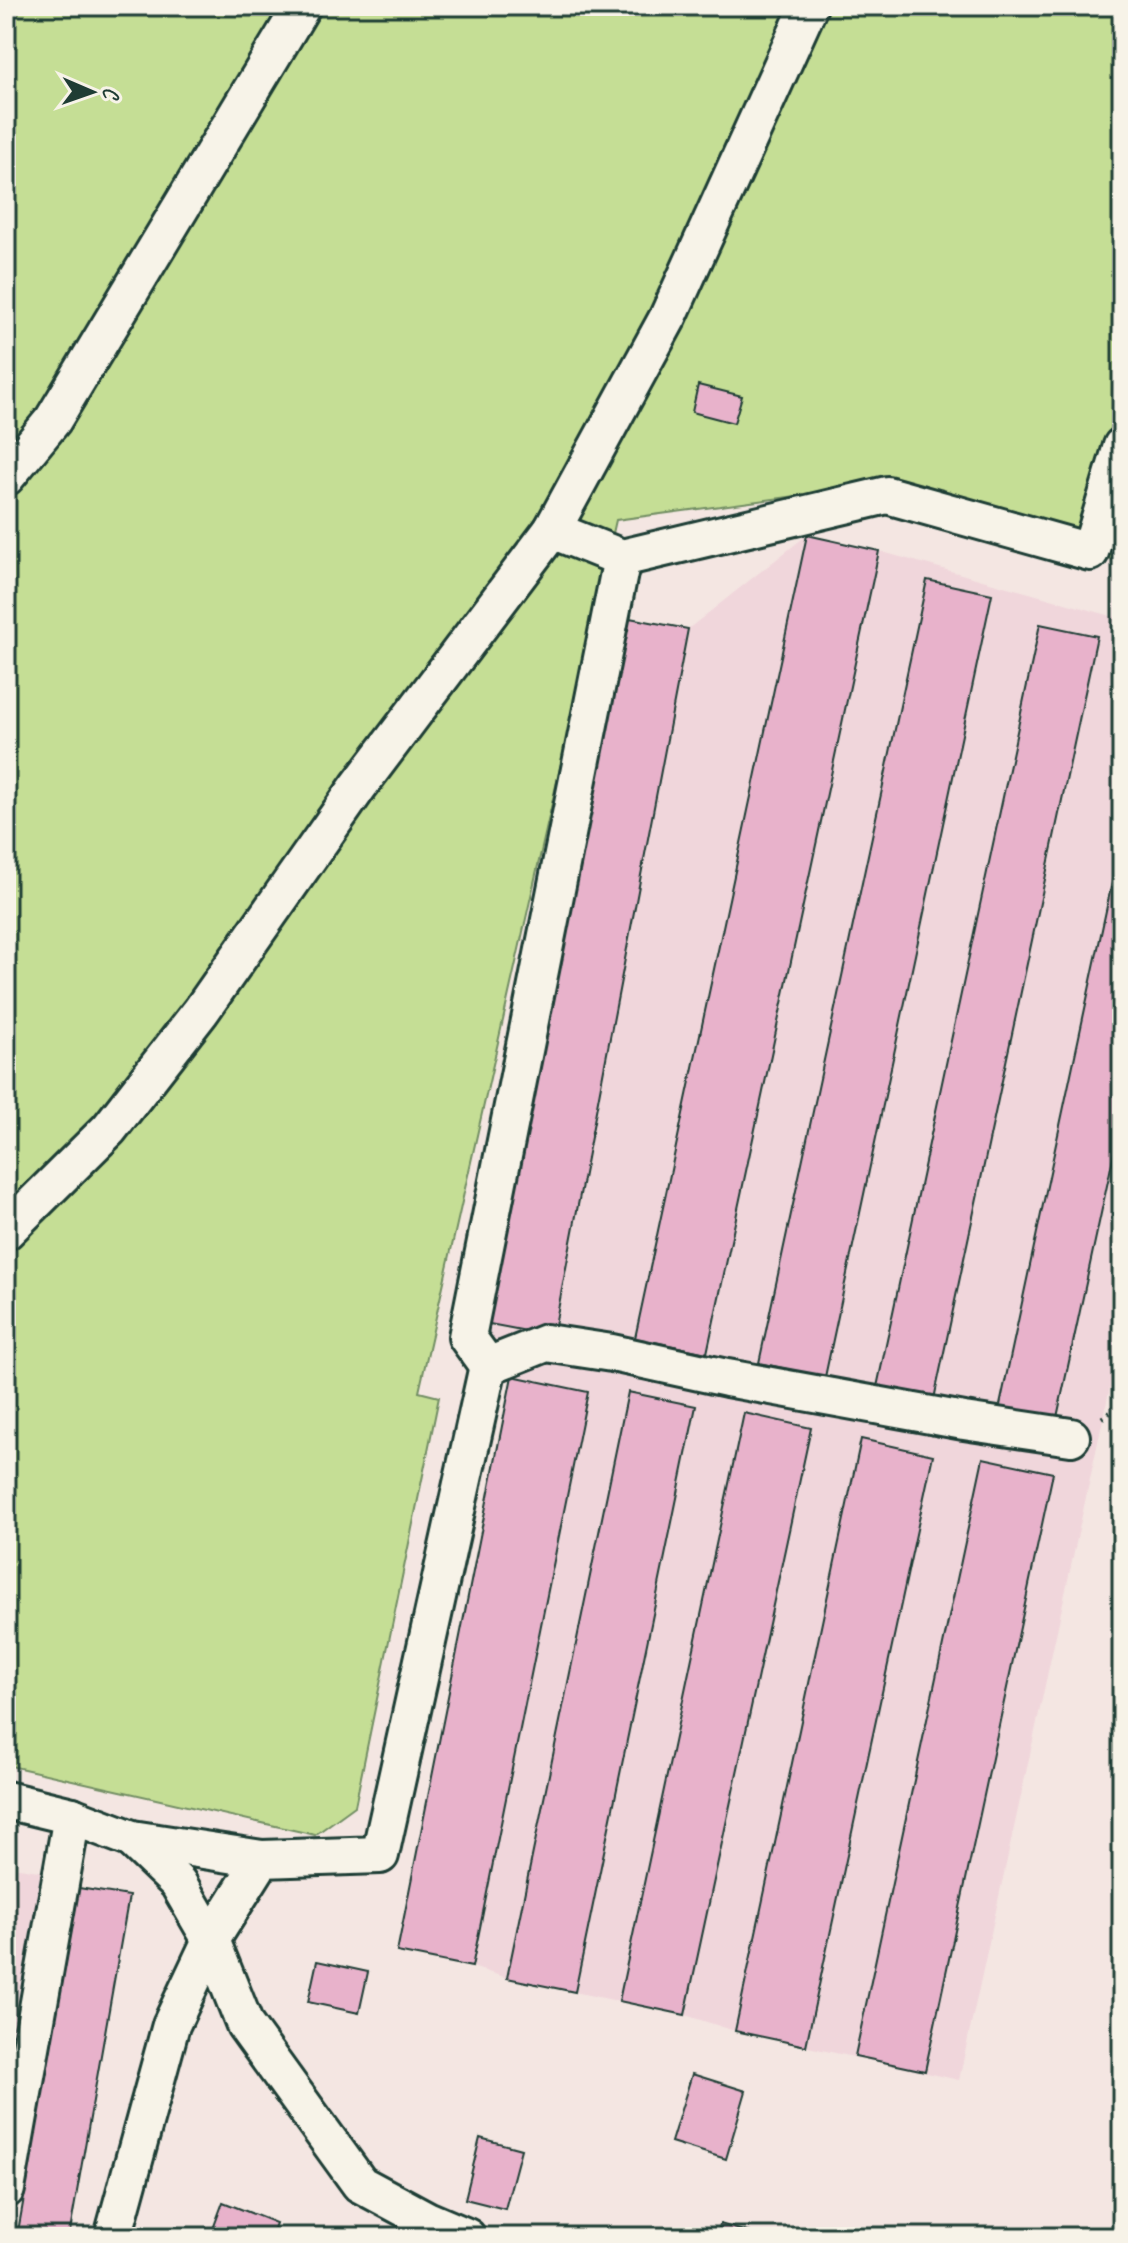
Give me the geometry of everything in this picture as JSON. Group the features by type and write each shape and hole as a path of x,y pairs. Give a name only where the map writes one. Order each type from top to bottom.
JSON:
{"street":[{"path":"6,477 53,420 302,6"},
{"path":"6,1231 109,1129 201,1011 358,787 552,530 668,317 809,6"},
{"path":"552,530 622,558 887,495 1090,552 1122,446"},
{"path":"6,1800 72,1816 132,1839 262,1859 380,1855 488,1366 467,1337 622,558"},
{"path":"488,1366 546,1343 964,1421 1071,1437"},
{"path":"6,2189 72,1816"},
{"path":"132,1839 178,1883 211,1940 245,2025 360,2184 427,2220 467,2237"},
{"path":"113,2237 171,2025 211,1940 262,1859"}],"shaded area":[{"path":"807,535 879,551 1122,619 1122,1332 959,2080 735,2031 685,2015 397,1952 512,1376 484,1323 619,616 688,629"},
{"path":"6,1866 45,1872 6,2085"}],"green space":[{"path":"6,6 1122,6 1122,562 856,488 616,520 419,1392 439,1397 355,1806 315,1835 6,1765"}],"building":[{"path":"698,385 742,396 734,423 692,412"},
{"path":"807,535 879,551 707,1353 635,1338"},
{"path":"927,580 992,594 825,1377 759,1363"},
{"path":"619,616 688,629 553,1336 484,1323"},
{"path":"1040,624 1097,636 934,1399 877,1387"},
{"path":"1122,836 1122,1116 1056,1422 999,1410"},
{"path":"512,1376 588,1392 472,1967 397,1952"},
{"path":"628,1392 696,1406 575,1992 507,1978"},
{"path":"744,1413 811,1428 685,2015 619,2001"},
{"path":"861,1439 933,1455 806,2046 735,2031"},
{"path":"983,1458 1053,1473 925,2071 855,2056"},
{"path":"79,1888 129,1896 69,2237 17,2237"},
{"path":"317,1961 368,1972 359,2013 308,2002"},
{"path":"692,2074 746,2091 726,2159 671,2142"},
{"path":"480,2138 521,2149 505,2209 465,2199"},
{"path":"223,2202 276,2223 271,2237 210,2237"},
{"path":"720,2224 764,2237 717,2237"}]}
